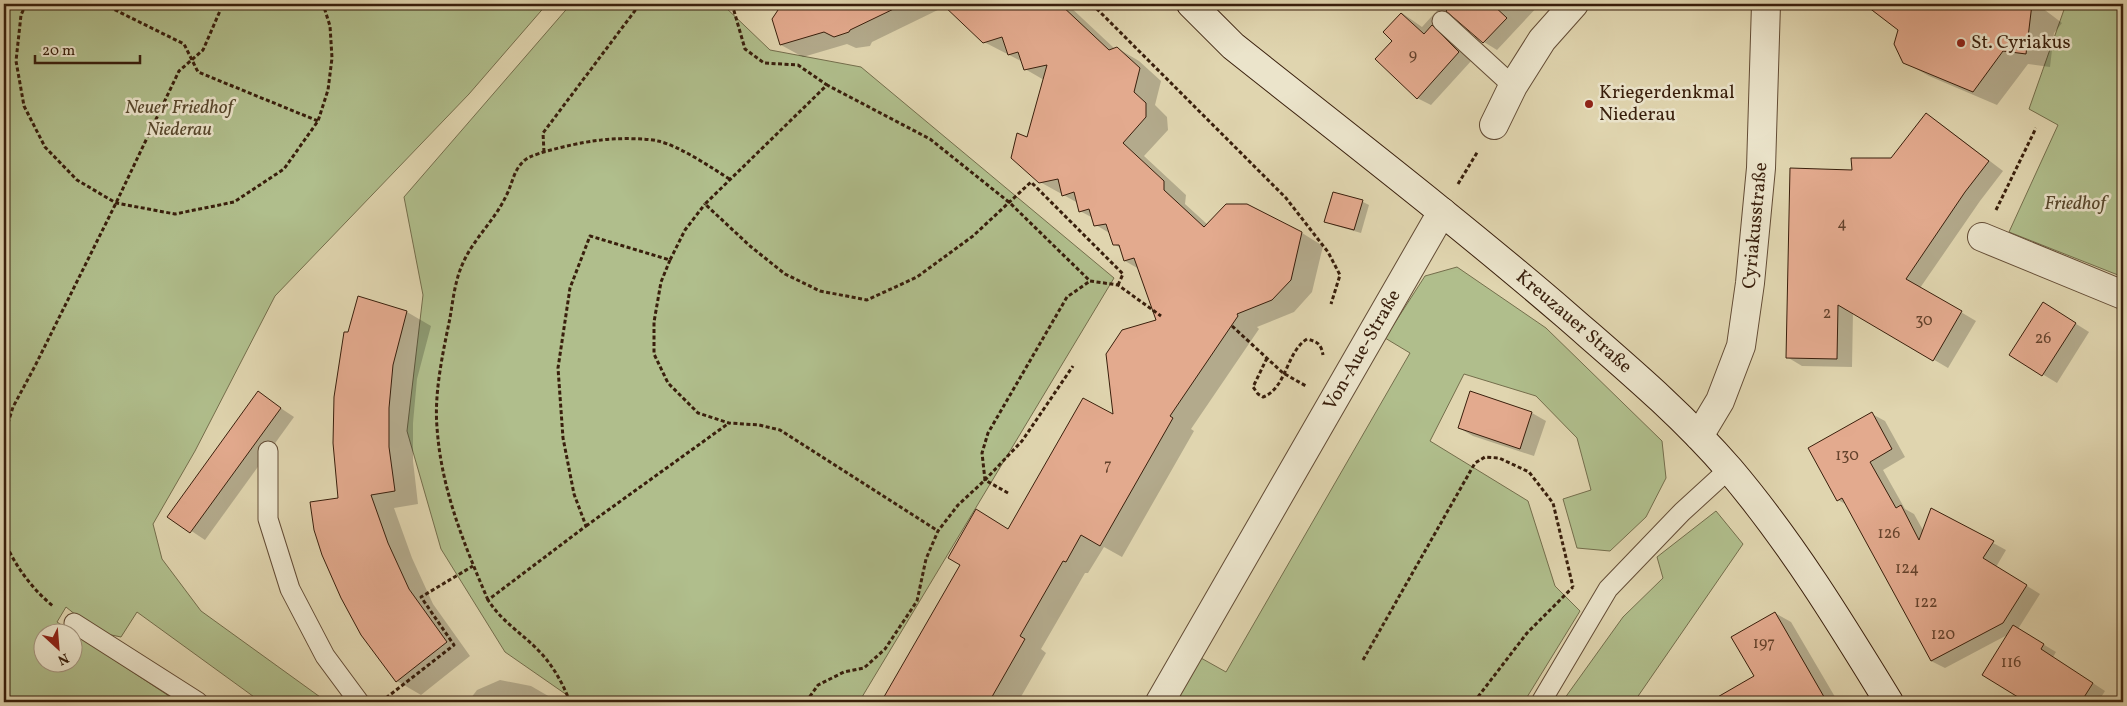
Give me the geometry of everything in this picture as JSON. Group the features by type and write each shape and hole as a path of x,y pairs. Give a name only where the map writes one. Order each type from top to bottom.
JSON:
{"street":[{"name":"Kreuzauer Straße","path":"1191,4 1233,46 1442,212 1623,364 1699,436 1730,469 1805,567 1889,702"},
{"path":"1494,125 1513,86 1542,40 1574,4"},
{"name":"Cyriakusstraße","path":"1699,436 1720,401 1741,346 1750,283 1761,168 1766,4"},
{"name":"Von-Aue-Straße","path":"1160,702 1442,212"},
{"path":"1982,237 2123,295"}],"lane":[{"path":"1442,21 1513,86"},
{"path":"268,451 268,519 290,589 325,656 359,702"},
{"path":"1540,702 1608,589 1682,512 1730,469"},
{"path":"74,623 198,702"}],"path":[{"path":"26,4 21,15 16,61 24,106 45,147 77,180 116,203 175,214 234,202 284,169 318,121 328,90 332,58 330,26 323,4"},
{"path":"103,4 184,44 198,72 318,121"},
{"path":"4,436 13,406 35,366 180,71 203,50 223,4"},
{"path":"544,152 543,133 640,4"},
{"path":"732,4 745,49 764,63 798,65 827,85 930,139 1010,202 1090,281 1118,285 1161,316"},
{"path":"1092,4 1286,198 1328,252 1340,275 1331,304"},
{"path":"827,85 732,180 705,204 685,230 661,282 654,322 654,354 668,382 698,413 729,423 759,424 780,430 938,531"},
{"path":"1442,212 1494,125"},
{"path":"1982,237 2036,128"},
{"path":"570,702 553,668 539,651 510,627 488,600 456,522 441,464 436,424 439,381 455,291 463,263 476,240 507,196 515,171 526,158 544,152 602,140 658,140 697,158 732,180"},
{"path":"705,204 750,246 786,274 820,291 867,300 917,277 972,236 1032,182 1123,274 1118,285"},
{"path":"586,526 574,494 563,438 558,368 570,288 590,236 670,260"},
{"path":"985,480 982,453 988,433 1067,297 1090,281"},
{"path":"1232,326 1283,373 1301,384"},
{"path":"1266,358 1253,387 1263,397 1270,394 1278,385 1299,344 1307,339 1317,342 1321,347 1323,356 1320,361"},
{"path":"806,702 818,685 844,672 864,668 885,650 917,601 926,559 938,531 958,505 1022,441 1074,366"},
{"path":"1305,386 1309,381"},
{"path":"488,600 586,526 729,423"},
{"path":"1363,660 1475,463 1485,457 1498,458 1529,472 1553,503 1573,587"},
{"path":"985,480 1008,493"},
{"path":"4,540 9,553 36,592 74,623"},
{"path":"380,702 454,644 421,597 473,566"},
{"path":"1474,702 1527,633 1573,587 1608,589"}],"green space":[{"name":"Neuer Friedhof Niederau","path":"4,4 547,4 469,94 275,296 195,451 153,524 162,559 201,611 327,702 261,702 137,612 121,637 97,632 66,607 57,622 60,624 32,624 32,674 82,674 82,639 178,702 4,702"},
{"path":"571,4 722,4 770,50 861,67 1114,278 859,702 577,702 505,652 441,549 407,431 423,295 404,197"},
{"name":"Friedhof","path":"2066,4 2123,4 2123,277 2009,232 2058,125 2029,109"},
{"path":"1457,267 1546,328 1662,441 1666,478 1646,517 1610,551 1577,548 1563,499 1591,490 1577,438 1536,396 1464,374 1430,441 1528,501 1555,586 1580,611 1524,702 1175,702 1201,658 1226,672 1410,353 1385,338 1425,276"},
{"path":"1716,511 1743,544 1634,702 1562,702 1623,617 1663,578 1657,557"}],"building":[{"path":"782,4 904,4 849,32 834,37 824,32 780,45 772,19"},
{"path":"942,4 1060,4 1109,50 1117,47 1140,68 1134,92 1146,103 1146,117 1123,143 1164,181 1164,190 1204,227 1226,204 1247,204 1302,232 1291,280 1272,300 1237,314 1238,316 1170,416 1173,418 1100,546 1081,535 1066,562 1063,561 1020,636 1025,639 989,702 881,702 960,565 948,558 976,509 1008,529 1083,398 1113,414 1106,354 1122,330 1156,320 1134,258 1124,261 1119,245 1113,245 1106,224 1094,226 1089,209 1079,212 1074,192 1062,196 1058,179 1039,183 1011,158 1017,133 1027,137 1047,65 1024,70 1018,52 1008,55 1002,37 983,43"},
{"path":"1453,4 1492,4 1507,18 1483,43 1446,11"},
{"name":"St. Cyriakus","path":"1864,4 2032,4 2026,54 2003,51 1973,92 1903,63 1894,44 1898,30"},
{"path":"1401,13 1424,34 1432,25 1459,52 1417,99 1375,59 1392,41 1383,32"},
{"path":"1926,113 1989,161 1965,192 1906,279 1962,311 1933,361 1838,305 1837,359 1786,358 1790,168 1852,170 1851,158 1891,158"},
{"path":"1333,192 1363,200 1354,230 1324,222"},
{"path":"358,296 407,311 393,365 389,408 389,447 395,491 371,495 388,543 409,589 447,642 396,682 361,635 341,598 322,555 314,530 310,502 338,498 333,443 334,397 344,332 348,332"},
{"path":"2043,302 2076,323 2042,376 2009,355"},
{"path":"258,391 281,408 190,533 167,517"},
{"path":"1470,391 1532,412 1520,449 1458,428"},
{"path":"1872,412 1892,449 1870,462 1896,508 1901,505 1919,540 1931,508 1994,541 1983,558 2027,585 2003,623 1931,661 1842,498 1837,501 1808,448"},
{"path":"1775,612 1827,702 1709,702 1754,676 1731,637"},
{"path":"2013,625 2044,644 2041,649 2093,683 2081,702 2026,702 1982,675"}],"place":[{"name":"St. Cyriakus","path":"1961,43"},
{"name":"Kriegerdenkmal Niederau","path":"1589,104"}]}
